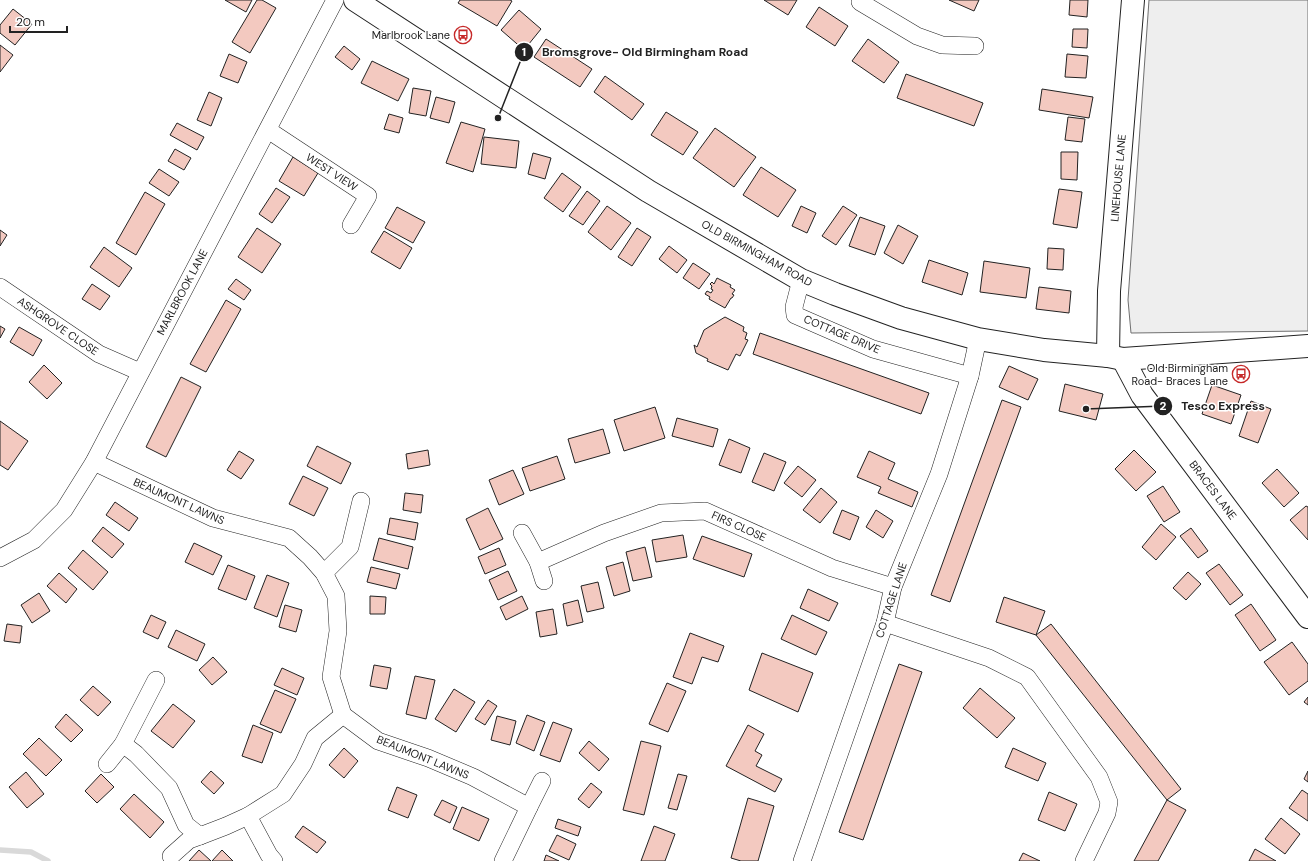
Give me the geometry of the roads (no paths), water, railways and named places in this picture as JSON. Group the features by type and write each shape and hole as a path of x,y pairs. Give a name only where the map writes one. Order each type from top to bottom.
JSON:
{"main road":[{"name":"OLD BIRMINGHAM ROAD","path":"355,0 648,190 801,280 901,318 978,339 1044,350 1116,358 1308,346"},
{"name":"LINEHOUSE LANE","path":"1116,358 1109,292 1133,0"},
{"name":"BRACES LANE","path":"1116,358 1142,396 1308,617"}],"street":[{"name":"MARLBROOK LANE","path":"0,558 34,540 64,510 94,462 335,0"},
{"path":"859,1 917,36 942,45 974,46"},
{"name":"WEST VIEW","path":"268,130 368,196 351,225"},
{"name":"COTTAGE DRIVE","path":"801,280 794,307 795,315 873,349 970,376"},
{"name":"ASHGROVE CLOSE","path":"0,287 99,354 140,372"},
{"name":"COTTAGE LANE","path":"802,861 885,622 893,587 939,474 970,376 978,339"},
{"name":"BEAUMONT LAWNS","path":"94,462 213,518 289,538 310,557 324,573 336,596 338,631 331,677 343,715 378,741 428,758 473,777 530,807"},
{"path":"324,573 350,548 361,501"},
{"name":"FIRS CLOSE","path":"538,562 604,533 661,513 705,510 832,568 893,587"},
{"path":"522,533 538,562 544,581"},
{"path":"885,622 989,658 1027,677 1099,777 1109,802 1107,813 1084,861"},
{"path":"107,764 122,744 156,680"},
{"path":"171,856 189,840 248,816 283,794 303,764 315,738 343,715"},
{"path":"122,744 136,754 169,788 186,825 200,836"},
{"path":"503,861 542,781"},
{"path":"248,816 269,855 274,861"}],"waterway":[{"path":"0,850 31,852 48,861"}],"place":[{"name":"Marlbrook Lane","path":"463,35"},
{"name":"Bromsgrove- Old Birmingham Road","path":"498,118"},
{"name":"Old Birmingham Road- Braces Lane","path":"1241,374"},
{"name":"Tesco Express","path":"1086,409"}]}
